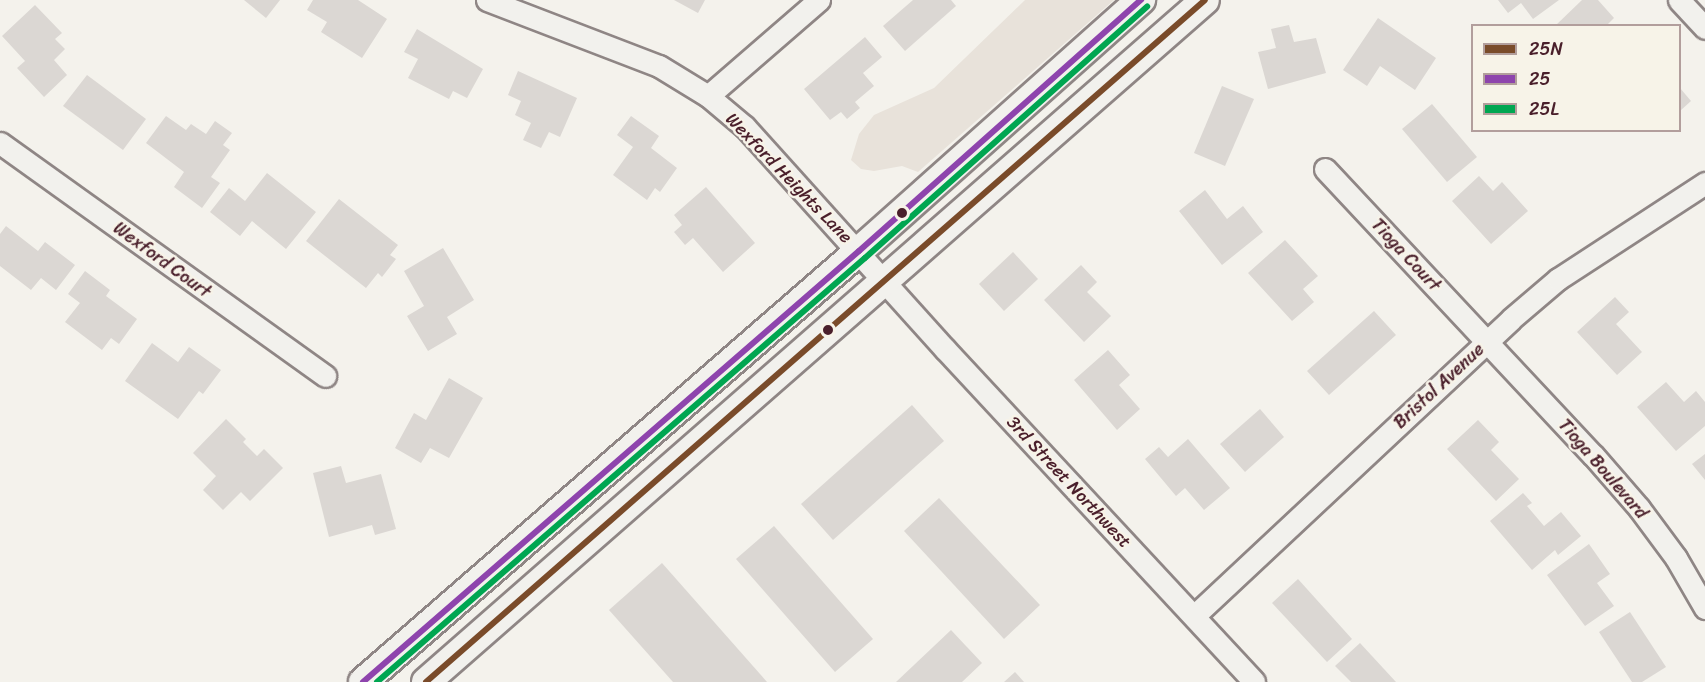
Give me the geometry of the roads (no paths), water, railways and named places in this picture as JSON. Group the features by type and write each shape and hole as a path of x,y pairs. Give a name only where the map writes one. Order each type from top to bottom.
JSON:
{"main road":[{"path":"363,682 859,251 1141,0"},
{"path":"426,682 1205,0"}],"street":[{"name":"Wexford Heights Lane","path":"488,0 659,66 708,96 745,127 859,251 884,282"},
{"path":"708,96 819,0"},
{"path":"1679,0 1705,28"},
{"name":"Wexford Court","path":"0,143 325,376"},
{"name":"Tioga Court","path":"1325,169 1487,341"},
{"name":"Bristol Avenue","path":"1194,616 1487,341 1558,279 1705,183"},
{"name":"3rd Street Northwest","path":"884,282 1254,682"},
{"name":"Tioga Boulevard","path":"1487,341 1639,508 1676,558 1705,608"}]}
